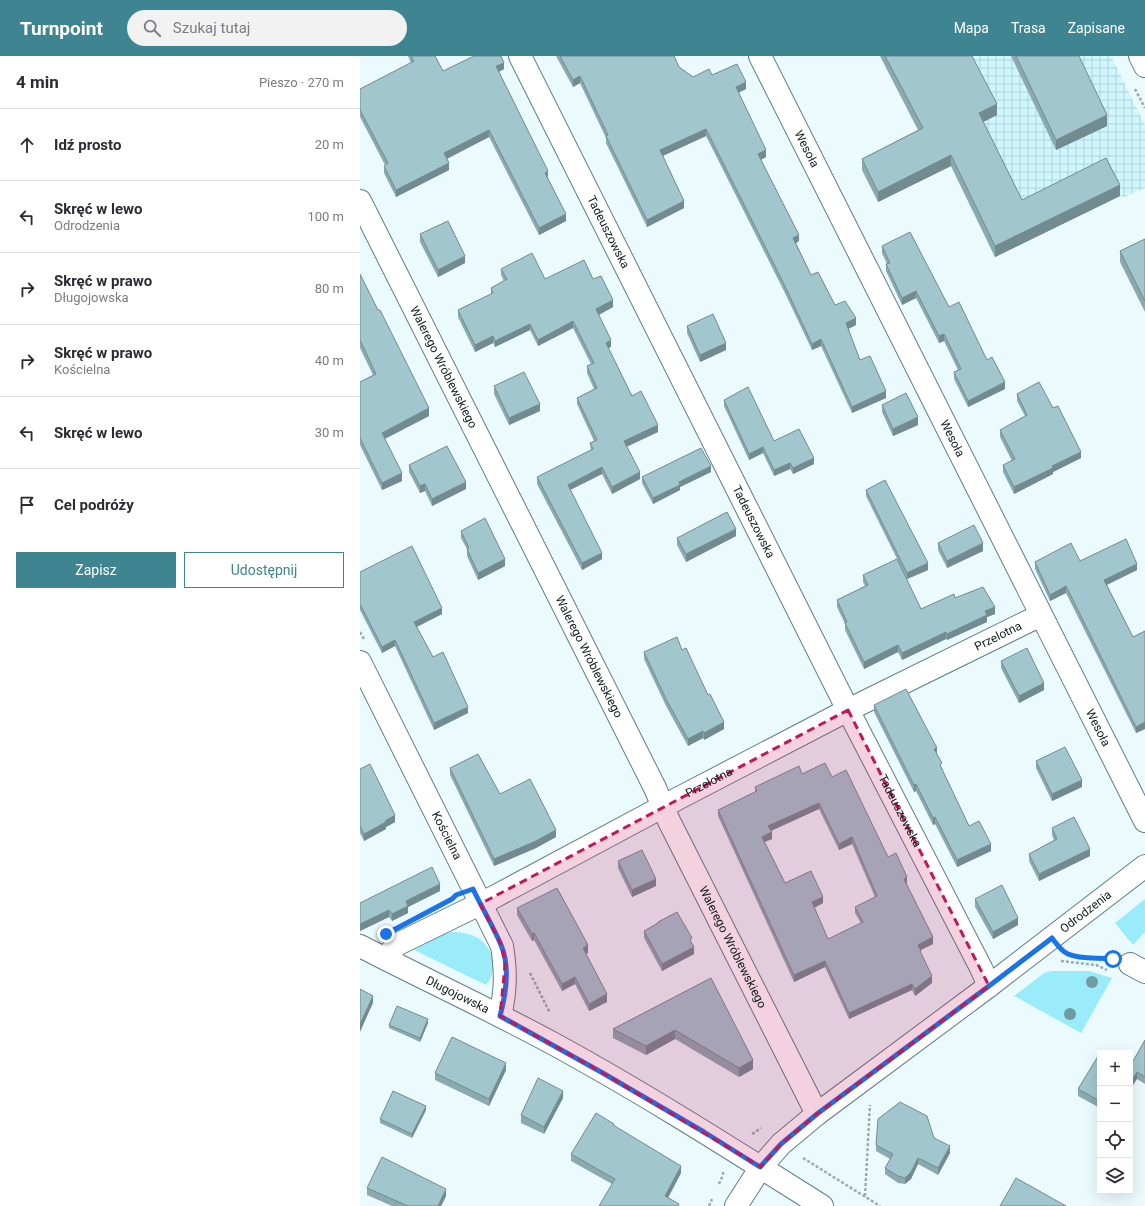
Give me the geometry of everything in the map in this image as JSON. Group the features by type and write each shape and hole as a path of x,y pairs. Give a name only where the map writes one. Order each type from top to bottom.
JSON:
{"street":[{"name":"Tadeuszowska","path":"520,56 848,710 974,954 989,986"},
{"name":"Wesoła","path":"760,56 1145,821"},
{"path":"1140,56 1145,66"},
{"name":"Walerego Wróblewskiego","path":"360,201 817,1114"},
{"name":"Przelotna","path":"386,959 396,945 480,904 848,710 1041,615"},
{"name":"Kościelna","path":"360,662 502,946 505,965 505,986 504,1002 500,1016"},
{"name":"Odrodzenia","path":"736,1206 760,1167 781,1144 817,1114 989,986 1145,866"},
{"name":"Długojowska","path":"360,946 500,1016 601,1072 704,1132 822,1206"}],"path":[{"path":"1052,938 1067,954 1113,959 1129,969"},
{"path":"1058,959 1068,962 1129,969"},
{"path":"865,1196 870,1104"},
{"path":"758,1130 880,1206"}],"highlighted area":[{"path":"848,710 989,986 817,1114 781,1144 761,1167 601,1072 500,1016 505,965 502,946 480,904"}],"shaded area":[{"path":"880,56 1111,56 1145,125 1145,188 1125,197 1120,196 995,257 945,154 928,149"},
{"path":"1145,899 1145,932 1133,945 1115,923"},
{"path":"459,932 475,936 486,945 490,952 493,968 491,977 486,985 414,950 444,934"},
{"path":"1051,971 1089,971 1112,978 1081,1033 1014,996 1044,973"}],"building":[{"path":"411,56 435,56 443,71 474,56 501,56 504,63 496,66 548,171 545,173 566,214 539,228 489,130 444,153 449,163 396,190 384,166 388,163 360,110 360,89 414,61"},
{"path":"560,56 674,56 679,67 693,77 709,69 712,75 737,64 746,82 736,87 766,150 758,154 799,235 793,238 811,275 818,272 835,305 845,301 856,318 846,323 860,360 870,356 886,391 852,407 821,339 812,344 784,284 706,129 660,150 684,201 647,220 606,136 608,135 580,76 573,80"},
{"path":"885,56 972,56 997,104 979,113 1022,200 1106,158 1120,185 995,246 951,155 878,192 862,159 923,128"},
{"path":"1016,56 1079,56 1107,115 1056,140"},
{"path":"448,221 465,256 438,270 420,234"},
{"path":"910,232 949,307 959,302 987,360 992,357 1005,382 968,401 954,372 961,369 944,334 939,336 916,291 902,298 886,264 890,263 882,246"},
{"path":"1145,239 1145,301 1120,251"},
{"path":"532,253 545,279 584,260 593,279 601,276 613,300 596,309 611,340 606,343 632,396 641,391 658,425 624,441 640,472 612,487 602,467 568,485 602,553 582,563 537,477 593,449 590,443 597,440 577,398 597,388 587,366 594,363 573,321 538,340 530,324 495,341 493,336 475,345 458,310 493,293 491,288 507,279 501,269"},
{"path":"360,274 378,310 380,310 429,408 382,433 402,473 382,483 360,438 360,382 376,374 360,340"},
{"path":"713,314 726,343 700,355 687,326"},
{"path":"524,372 540,404 509,418 494,386"},
{"path":"1039,382 1053,408 1058,406 1081,452 1052,466 1053,468 1014,487 1003,465 1015,459 1000,430 1027,415 1017,394"},
{"path":"748,387 774,441 799,429 814,458 793,468 790,463 774,470 763,447 749,454 724,400"},
{"path":"906,393 918,417 893,429 882,405"},
{"path":"447,446 466,482 432,499 425,484 420,486 409,465"},
{"path":"701,448 711,466 679,482 680,485 653,498 642,477"},
{"path":"885,480 928,563 907,573 866,490"},
{"path":"727,512 736,529 686,554 677,538"},
{"path":"485,518 505,559 478,573 461,531"},
{"path":"974,525 983,543 947,561 938,543"},
{"path":"1126,539 1137,564 1104,580 1133,637 1145,631 1145,722 1136,727 1066,586 1050,595 1035,562 1071,543 1080,561"},
{"path":"412,546 442,608 414,622 433,657 443,652 468,707 434,723 395,640 382,647 360,604 360,572"},
{"path":"897,559 921,609 954,594 955,598 983,587 995,607 985,611 987,615 947,634 946,632 902,653 898,645 864,662 845,623 847,622 837,600 868,585 863,575"},
{"path":"677,637 682,650 686,648 708,695 710,694 724,722 704,733 703,731 688,739 666,699 644,652"},
{"path":"1027,648 1044,683 1019,696 1001,661"},
{"path":"906,689 937,748 934,749 942,763 940,765 969,826 979,821 991,844 957,860 935,817 933,818 916,784 914,785 874,705"},
{"path":"1065,747 1082,780 1052,794 1036,761"},
{"path":"478,754 500,794 530,779 556,830 536,841 494,859 450,768"},
{"path":"825,763 832,777 846,770 888,857 896,853 907,877 904,879 933,937 918,945 932,976 915,989 912,984 849,1013 825,961 794,975 718,810 757,791 755,787 799,766 802,774","holes":["819,803 839,844 852,837 877,896 855,907 863,922 828,939 812,902 823,897 811,871 785,883 762,837 772,832 768,826"]},
{"path":"370,764 395,815 385,821 386,822 364,834 360,826 360,769"},
{"path":"1074,817 1090,849 1039,874 1029,854 1057,839 1052,828"},
{"path":"642,850 656,879 632,890 618,861"},
{"path":"432,867 440,884 406,901 408,906 392,914 389,910 360,924 360,903"},
{"path":"1002,885 1018,918 993,932 975,899"},
{"path":"557,888 588,945 583,948 607,994 589,1004 575,977 562,984 534,933 532,934 517,908"},
{"path":"677,912 692,938 690,940 694,947 662,964 644,931"},
{"path":"711,978 753,1060 739,1068 675,1030 646,1046 613,1029"},
{"path":"360,989 373,996 360,1024"},
{"path":"397,1006 428,1019 420,1038 389,1025"},
{"path":"452,1037 506,1063 489,1099 435,1073"},
{"path":"1145,1040 1145,1077 1137,1072 1133,1078 1133,1061"},
{"path":"1097,1058 1097,1099 1078,1089"},
{"path":"538,1078 563,1091 544,1127 521,1115"},
{"path":"393,1091 426,1106 412,1134 380,1119"},
{"path":"900,1102 927,1116 934,1138 950,1146 938,1168 918,1158 911,1172 905,1178 898,1176 885,1168 893,1154 876,1145 878,1119"},
{"path":"596,1113 681,1166 665,1196 679,1204 678,1206 599,1206 615,1179 571,1154"},
{"path":"382,1157 446,1189 438,1206 408,1206 367,1188"},
{"path":"1016,1178 1066,1206 1000,1206"}],"route":[{"path":"386,934 452,899 456,895 473,889 502,946 505,965 505,986 504,1002 500,1016 553,1044 704,1132 760,1167 781,1144 817,1114 1052,938 1067,954 1113,959"}]}
